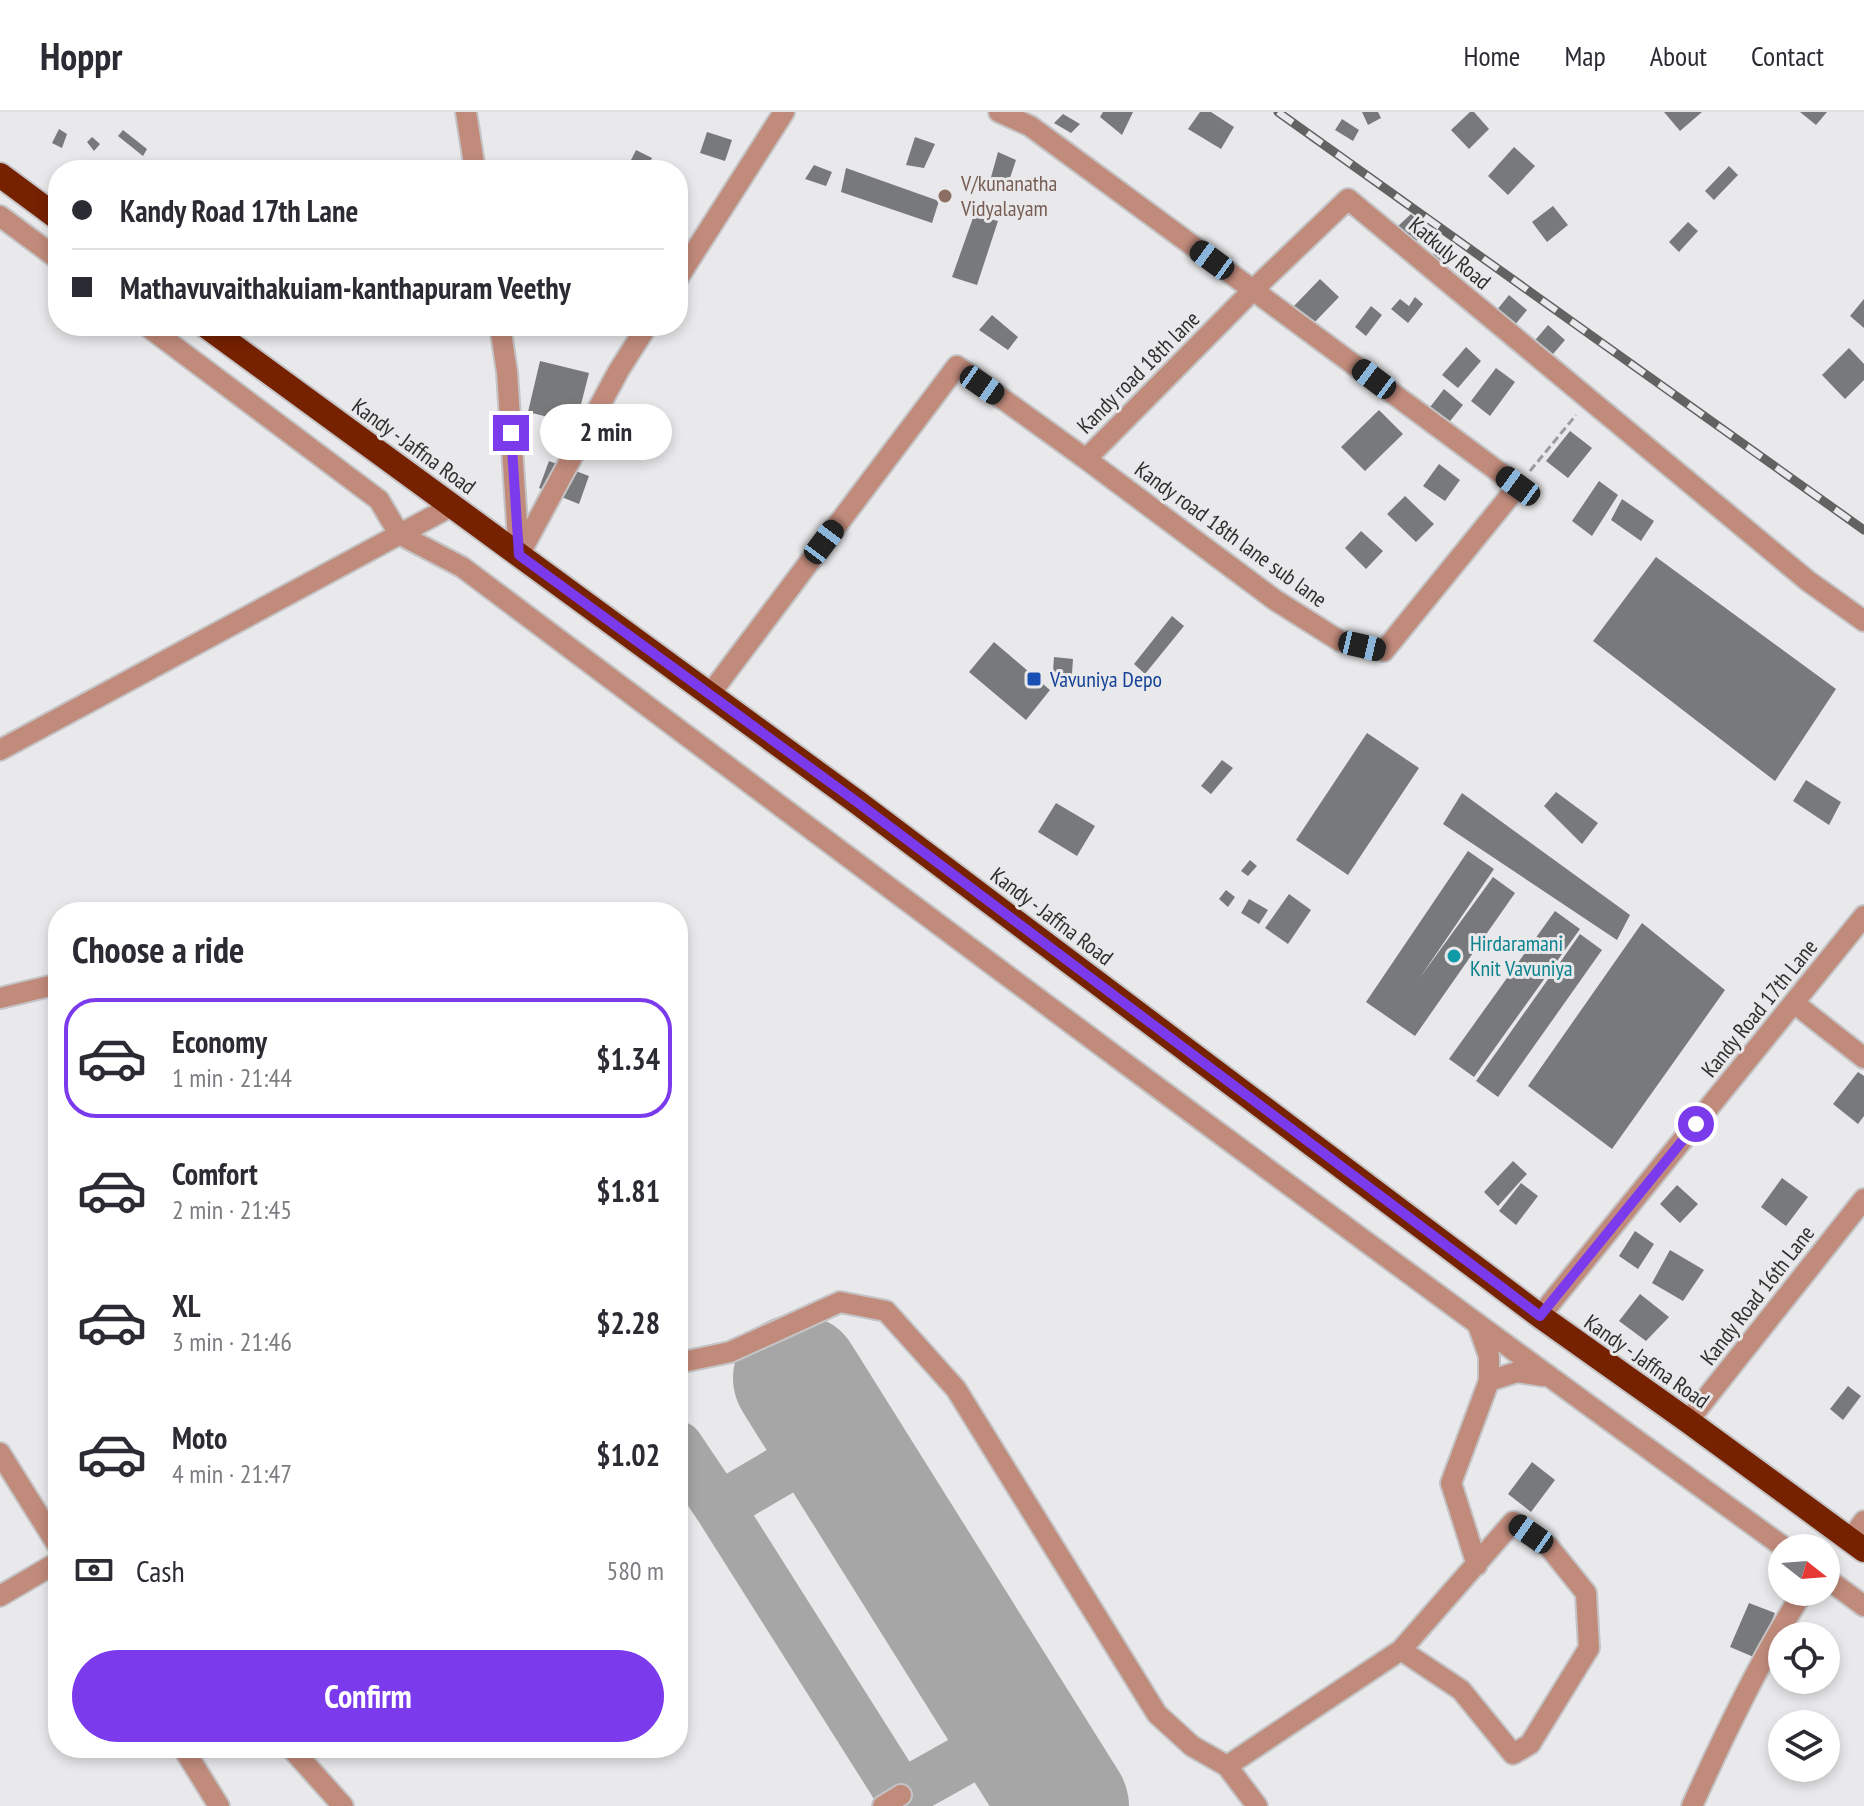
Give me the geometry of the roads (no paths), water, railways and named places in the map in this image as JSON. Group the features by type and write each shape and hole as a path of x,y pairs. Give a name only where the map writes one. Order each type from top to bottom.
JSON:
{"highway":[{"path":"0,175 48,211"},
{"name":"Kandy - Jaffna Road","path":"220,336 710,694 1540,1316 1859,1537"}],"street":[{"path":"688,262 784,112"},
{"path":"999,112 1030,126 1253,290"},
{"path":"462,115 473,160"},
{"name":"Katkuly Road","path":"1253,290 1348,199 1808,581 1864,621"},
{"path":"0,216 48,252"},
{"name":"Kandy road 18th lane","path":"710,694 957,366 1086,459 1253,290"},
{"name":"Kandy road 18th lane sub lane","path":"1086,459 1275,600 1340,641 1384,651 1518,486 1253,290"},
{"path":"160,336 379,500 399,534 462,567 1479,1328 1768,1536"},
{"path":"502,336 507,372 519,555"},
{"path":"519,555 619,370 641,336"},
{"path":"0,750 452,506"},
{"name":"Kandy Road 17th Lane","path":"1540,1316 1864,916"},
{"path":"0,998 48,986"},
{"path":"1794,1003 1864,1058"},
{"name":"Kandy Road 16th Lane","path":"1688,1421 1864,1199"},
{"path":"688,1361 730,1352 840,1302 886,1311 956,1389 1157,1714 1192,1746 1227,1766 1257,1806"},
{"path":"1477,1565 1451,1483 1489,1381 1489,1356 1479,1328"},
{"path":"1489,1381 1517,1372 1548,1377"},
{"path":"0,1453 48,1530"},
{"path":"1227,1766 1401,1650 1513,1522 1549,1547 1586,1593 1589,1648 1530,1744 1513,1754 1461,1690 1401,1650"},
{"path":"0,1596 48,1568"},
{"path":"1840,1588 1864,1606"},
{"path":"1692,1806 1718,1749 1794,1606"},
{"path":"189,1758 219,1806"},
{"path":"300,1758 343,1806"},
{"path":"883,1806 901,1795"}],"railway":[{"path":"1278,112 1864,530"}],"place":[{"name":"V/kunanatha Vidyalayam","path":"945,196"},
{"name":"Vavuniya Depo","path":"1034,679"},
{"name":"Hirdaramani Knit Vavuniya","path":"1454,956"}]}
